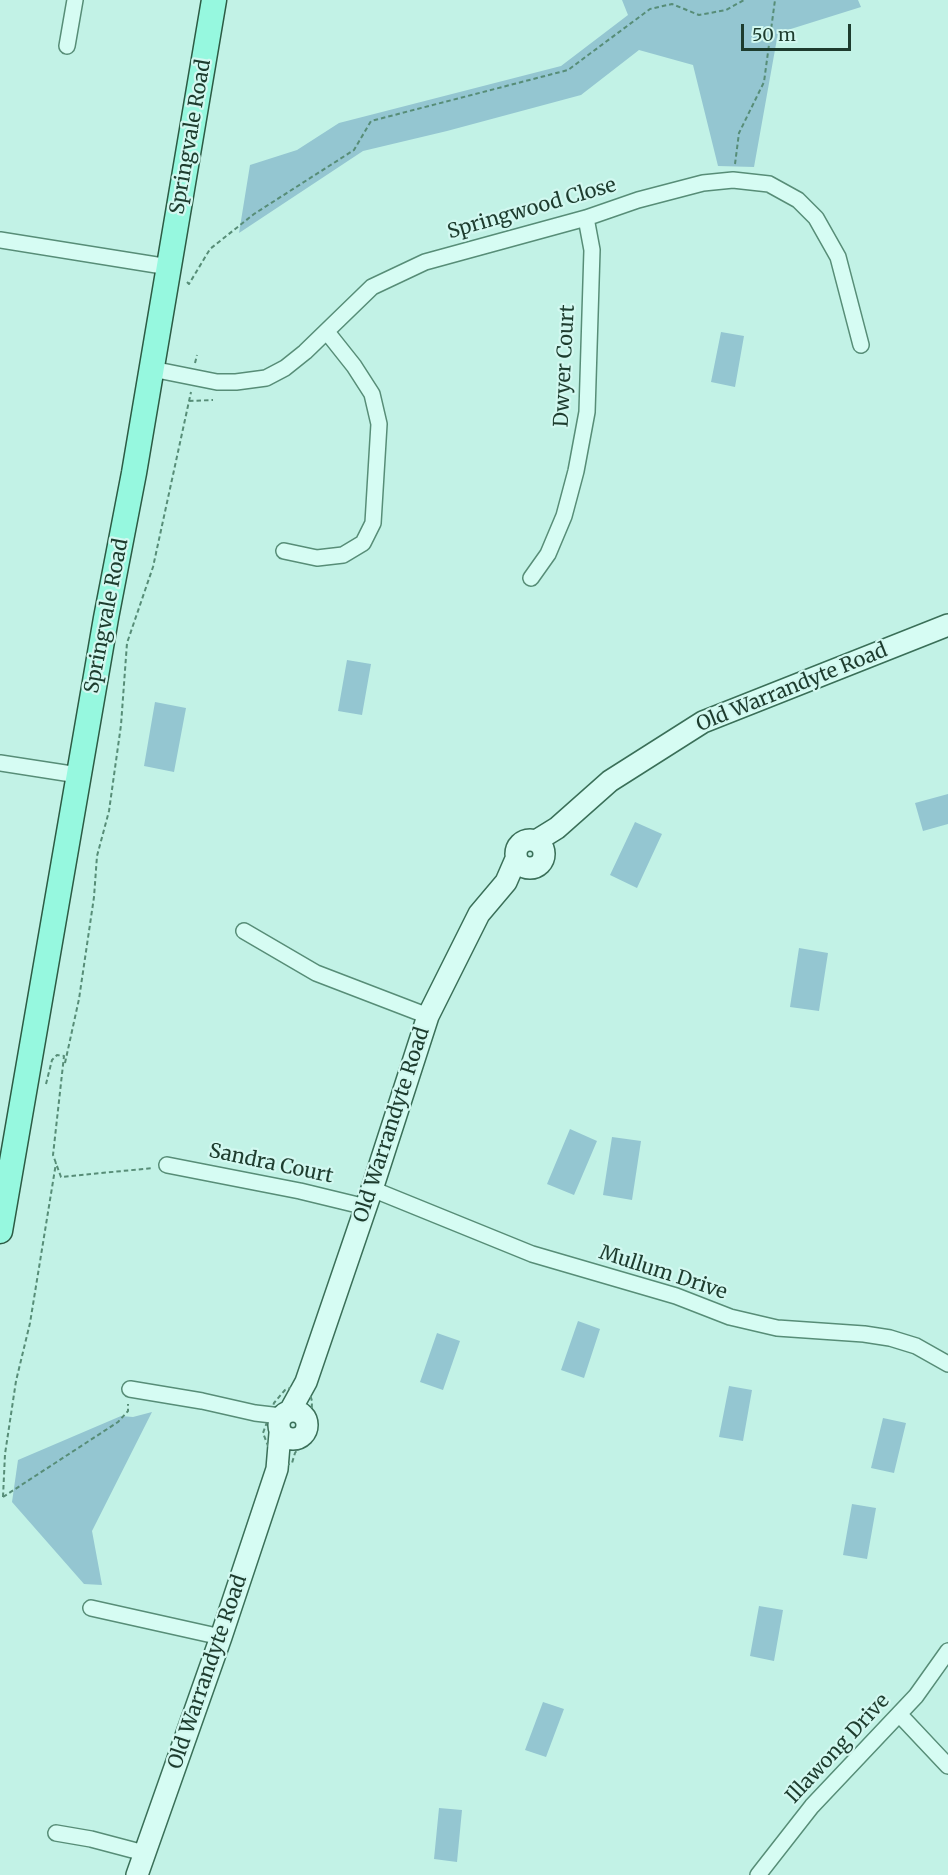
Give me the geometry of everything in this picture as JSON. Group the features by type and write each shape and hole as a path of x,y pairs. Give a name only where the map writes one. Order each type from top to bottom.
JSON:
{"main road":[{"name":"Springvale Road","path":"0,1231 5,1175 152,369 214,0"},
{"name":"Old Warrandyte Road","path":"137,1875 222,1637 289,1424 306,1383 428,1016 479,914 522,864 540,864 540,847 557,828 610,781 703,722 948,625"}],"street":[{"path":"67,46 75,0"},
{"name":"Springwood Close","path":"152,369 217,381 236,382 266,378 285,368 327,332 372,287 425,262 586,218 638,200 703,183 733,180 769,184 798,200 816,218 838,257 861,345"},
{"name":"Dwyer Court","path":"531,578 548,554 564,516 588,412 592,250 586,218"},
{"path":"0,240 169,267"},
{"path":"284,551 317,558 343,555 363,543 373,523 379,424 372,394 354,366 327,332"},
{"path":"0,763 78,775"},
{"path":"244,931 316,974 428,1016"},
{"name":"Sandra Court","path":"167,1165 300,1191 369,1198"},
{"name":"Mullum Drive","path":"369,1198 532,1254 656,1289 730,1317 777,1329 864,1334 890,1338 946,1358"},
{"path":"130,1389 202,1401 255,1413 289,1424"},
{"path":"91,1608 222,1637"},
{"name":"Illawong Drive","path":"758,1875 812,1806 916,1696 948,1651"},
{"path":"899,1714 948,1766"},
{"path":"56,1833 91,1839 144,1854"}],"path":[{"path":"169,267 189,284 210,249 254,214 354,150 371,121 568,70 650,9 672,4 699,15 726,10 744,0"},
{"path":"733,180 739,133 764,82 775,0"},
{"path":"167,1165 140,1170 61,1177 53,1155 65,1063 79,999 94,897 97,856 109,811 121,725 127,643 153,567 194,377 196,355"},
{"path":"189,401 213,400"},
{"path":"44,1091 52,1060 57,1055 64,1056 65,1063"},
{"path":"56,1163 30,1323 4,1454 3,1497 118,1422 128,1411 130,1389"},
{"path":"277,1468 292,1463 295,1453 311,1431 312,1401 306,1383"}],"shaded area":[{"path":"622,0 858,0 861,7 778,33 754,167 718,166 693,65 639,50 581,95 363,151 239,233 250,165 297,150 339,123 561,66 628,15"},
{"path":"721,332 744,336 735,387 711,382"},
{"path":"347,660 371,664 362,715 338,711"},
{"path":"155,702 186,708 174,772 144,766"},
{"path":"948,794 948,824 923,831 915,803"},
{"path":"635,822 662,834 637,888 610,875"},
{"path":"799,948 828,953 819,1011 790,1007"},
{"path":"570,1129 597,1141 574,1195 547,1184"},
{"path":"612,1137 641,1141 632,1200 603,1195"},
{"path":"578,1321 600,1329 584,1378 561,1370"},
{"path":"437,1333 460,1341 443,1390 420,1382"},
{"path":"729,1386 752,1390 743,1441 719,1437"},
{"path":"152,1412 92,1531 102,1585 84,1584 12,1502 18,1460 121,1416 133,1417"},
{"path":"883,1418 906,1423 894,1473 871,1468"},
{"path":"852,1504 876,1508 867,1559 843,1555"},
{"path":"759,1606 783,1610 774,1661 750,1656"},
{"path":"543,1702 564,1709 546,1757 525,1750"},
{"path":"439,1808 462,1810 457,1862 434,1859"}]}
